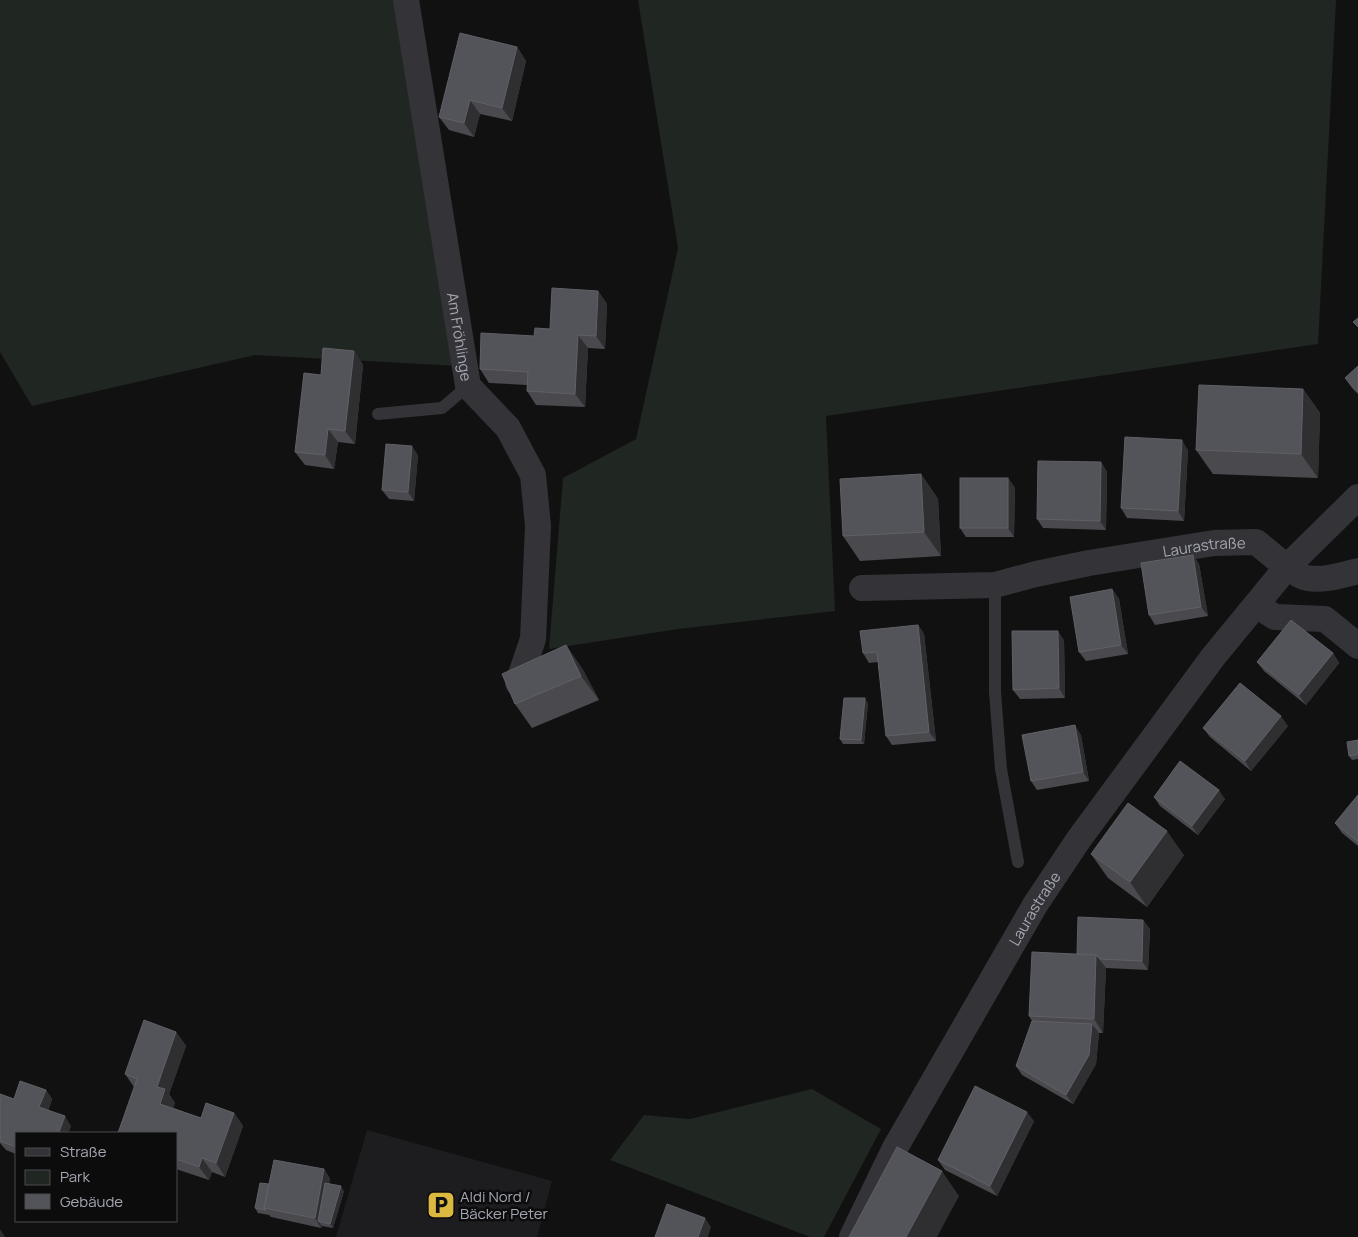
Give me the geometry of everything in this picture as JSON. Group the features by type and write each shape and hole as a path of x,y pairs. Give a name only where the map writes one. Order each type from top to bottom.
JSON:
{"street":[{"name":"Am Fröhlinge","path":"406,0 468,386 508,428 532,475 538,526 532,639 518,683"},
{"name":"Laurastraße","path":"852,1237 895,1148 1035,905 1079,839 1213,657 1287,567 1358,497"},
{"name":"Laurastraße","path":"862,588 995,585 1089,563 1214,543 1256,542 1287,567 1305,578 1322,579 1358,571"},
{"path":"1256,605 1275,617 1325,619 1358,646"}],"lane":[{"path":"378,414 442,408 468,386"},
{"path":"995,585 996,701 1001,769 1018,862"}],"shaded area":[{"path":"367,1130 552,1181 537,1237 336,1237"}],"green space":[{"path":"0,0 400,0 459,366 255,355 32,406 0,352"},
{"path":"638,0 1336,0 1318,344 826,416 835,611 678,629 549,649 563,478 636,439 678,248"},
{"path":"812,1089 881,1129 824,1237 810,1237 610,1160 644,1115 690,1119"}],"building":[{"path":"460,33 517,47 502,108 470,100 464,123 439,117"},
{"path":"552,288 598,291 596,336 578,335 575,394 527,391 528,372 480,369 481,333 534,336 535,328 550,329"},
{"path":"1358,318 1358,327 1353,322"},
{"path":"323,348 354,351 345,431 328,429 325,455 295,452 304,373 321,375"},
{"path":"1358,366 1358,392 1345,378"},
{"path":"1199,385 1303,389 1301,454 1196,450"},
{"path":"1125,437 1182,440 1178,511 1121,508"},
{"path":"386,444 412,446 408,492 382,490"},
{"path":"1038,461 1101,462 1100,521 1037,519"},
{"path":"921,474 924,532 843,536 840,479"},
{"path":"960,478 1008,478 1008,528 960,528"},
{"path":"1193,555 1201,607 1149,615 1141,563"},
{"path":"1112,589 1121,645 1079,652 1070,597"},
{"path":"1291,620 1333,653 1299,695 1257,662"},
{"path":"918,625 929,732 886,736 877,652 863,653 860,631"},
{"path":"1012,631 1058,631 1059,688 1013,690"},
{"path":"566,645 581,676 515,704 502,674"},
{"path":"1240,683 1281,716 1245,761 1203,728"},
{"path":"844,698 865,698 861,740 840,739"},
{"path":"1075,725 1083,772 1031,781 1022,735"},
{"path":"1358,740 1358,754 1349,756 1347,742"},
{"path":"1180,761 1219,790 1192,826 1154,797"},
{"path":"1358,795 1358,842 1335,823"},
{"path":"1128,803 1167,831 1130,882 1091,854"},
{"path":"1078,917 1143,920 1142,961 1100,959 1096,955 1077,954"},
{"path":"1032,952 1096,955 1094,1019 1029,1016"},
{"path":"144,1020 176,1032 157,1087 165,1089 160,1104 201,1118 206,1103 234,1113 216,1163 202,1158 199,1167 178,1160 178,1132 118,1132 137,1079 125,1074"},
{"path":"1032,1021 1092,1024 1089,1055 1066,1095 1016,1066"},
{"path":"20,1081 46,1090 39,1107 65,1116 59,1132 56,1130 55,1132 15,1132 15,1147 0,1141 0,1094 14,1099"},
{"path":"975,1086 1027,1112 990,1186 938,1160"},
{"path":"897,1147 942,1171 906,1237 849,1237"},
{"path":"274,1160 324,1169 315,1218 264,1208"},
{"path":"260,1183 269,1184 264,1208 266,1210 255,1208"},
{"path":"325,1183 341,1186 330,1224 318,1221"},
{"path":"667,1204 705,1218 698,1237 655,1237"}],"place":[{"name":"Aldi Nord / Bäcker Peter","path":"441,1205"}]}
